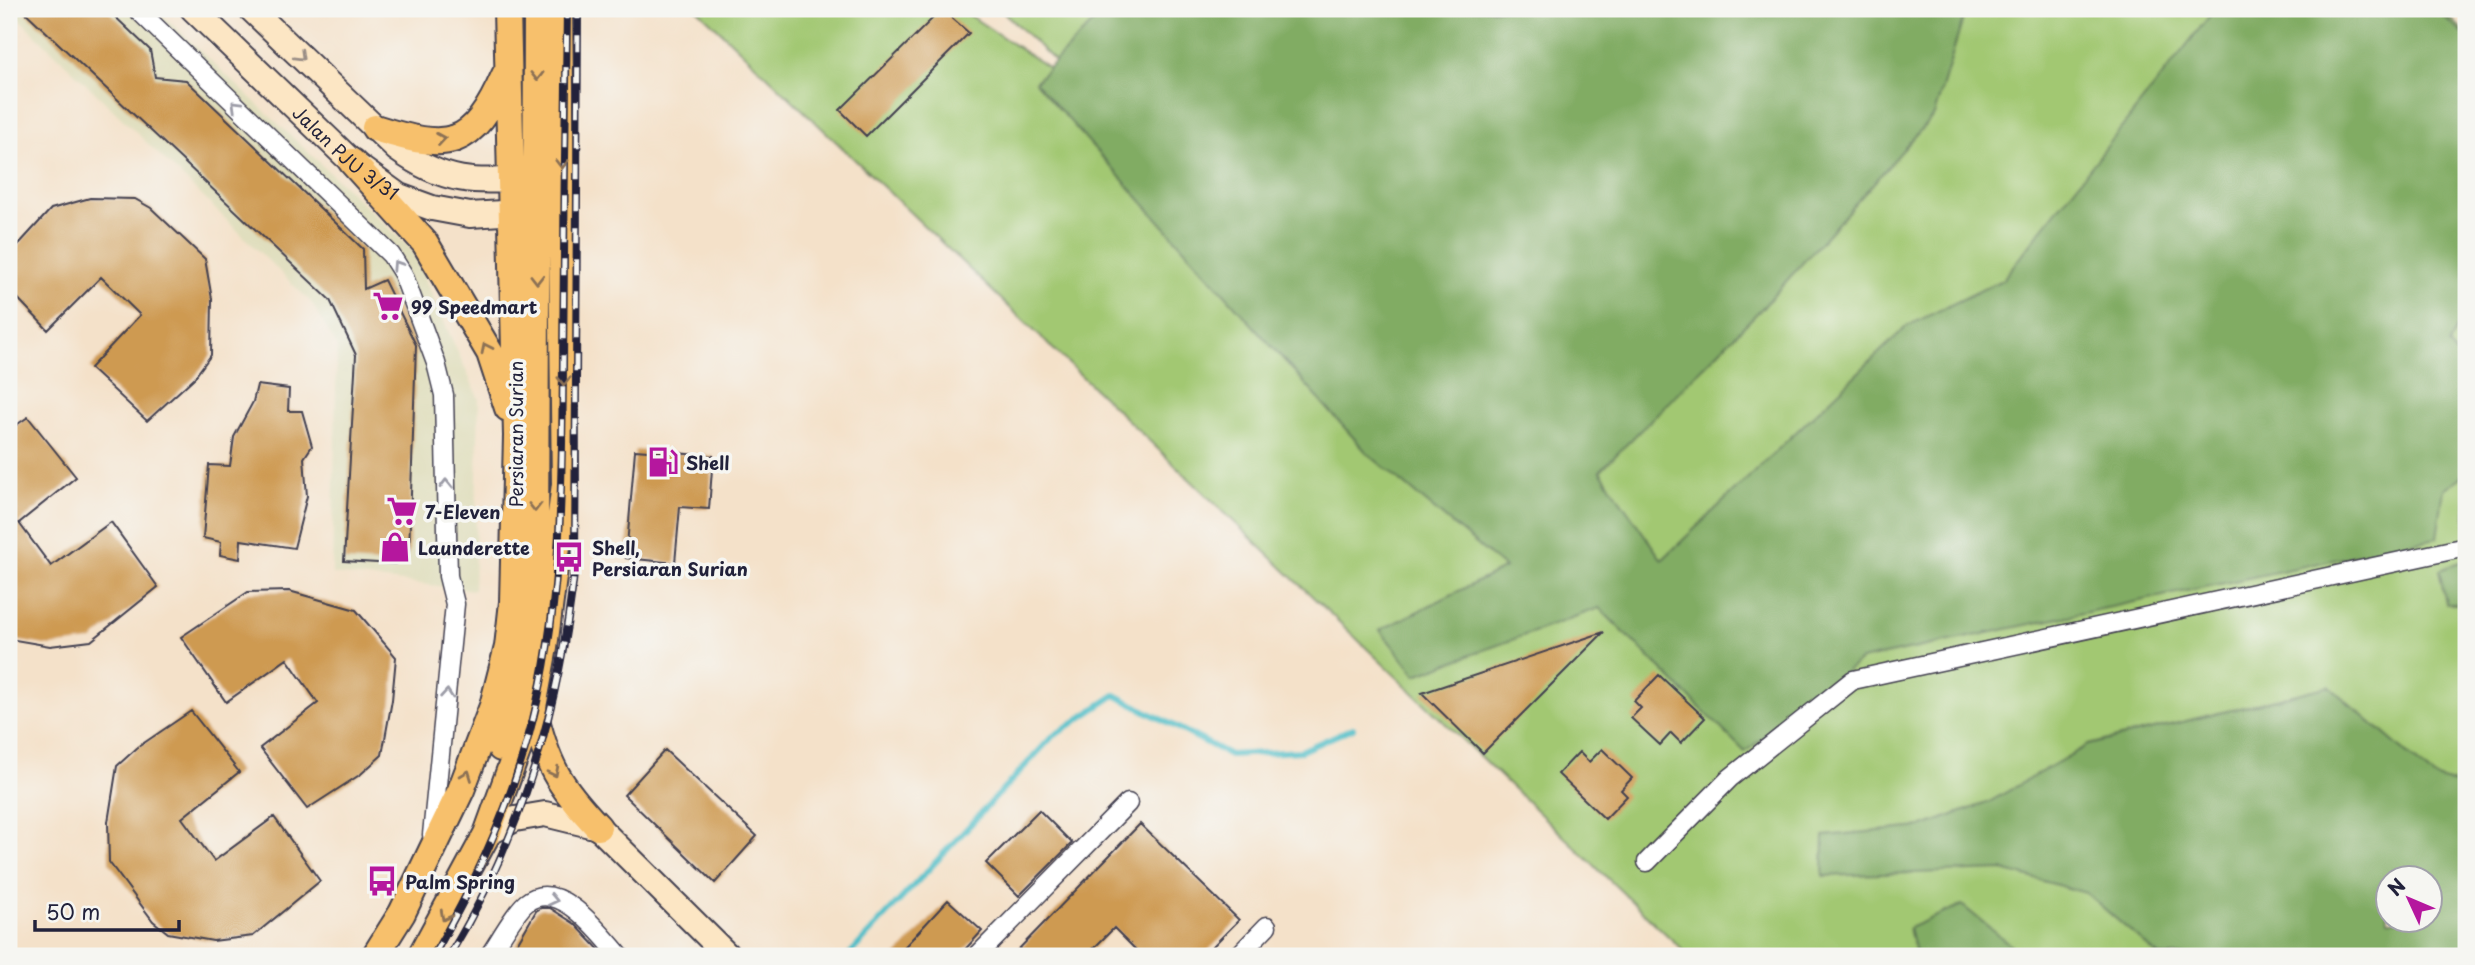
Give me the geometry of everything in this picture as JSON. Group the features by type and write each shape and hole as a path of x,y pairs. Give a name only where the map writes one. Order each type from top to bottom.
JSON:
{"main road":[{"name":"Persiaran Surian","path":"375,956 402,913 461,790 494,706 508,647 513,602 524,212 511,180 507,9"},
{"path":"497,808 496,764 514,706 526,647 535,559 524,212 537,178 537,21 542,9"},
{"path":"421,956 487,834 533,707 544,647 565,484 559,9"},
{"path":"375,128 420,142 443,141 468,133 488,113 508,66"},
{"path":"352,162 425,243 454,289 490,353 517,436"},
{"path":"533,707 541,744 555,777 598,827"}],"street":[{"path":"137,9 391,255 403,274 436,363 444,395 448,576 455,604 437,803 429,859"},
{"name":"Jalan PJU 3/31","path":"193,9 352,162 399,196 432,208 470,215 524,212"},
{"name":"Jalan PJU 3/31","path":"251,9 397,149 442,176 465,182 537,178"},
{"path":"1647,862 1730,778 1853,681 2466,547"},
{"path":"977,956 1128,803"},
{"path":"487,834 515,819 545,814 598,827 728,956"},
{"path":"489,956 527,902 542,897 575,906 620,956"},
{"path":"1238,956 1267,926"}],"shaded area":[{"path":"9,9 156,9 411,249 479,399 474,590 332,574 337,346 311,302"}],"green space":[{"path":"697,9 960,9 1072,83 1138,9 2441,9 2466,33 2466,956 1689,956"},
{"path":"1000,9 1110,9 1058,64"},
{"path":"1106,9 1966,9 1934,115 1766,304 1600,471 1662,560 1907,326 2002,280 2215,9 2435,9 2466,36 2466,308 2449,345 2466,366 2466,474 2444,489 2437,538 1861,660 1745,752 1599,608 1416,675 1380,630 1505,568 1368,454 1035,82"},
{"path":"2466,560 2466,604 2446,604 2439,570"},
{"path":"2329,686 2434,777 2466,788 2466,956 2159,956 2086,893 2003,870 1823,876 1824,836 1921,827 1989,802 2088,745"},
{"path":"1962,905 2024,956 1916,956 1909,928"}],"building":[{"path":"22,9 107,9 150,50 155,77 186,80 363,249 364,289 384,280 416,345 409,553 395,564 344,561 356,355 330,300"},
{"path":"942,9 969,33 866,136 840,110"},
{"path":"90,198 135,199 151,208 205,259 212,299 211,355 194,378 147,421 90,368 140,315 101,277 48,330 9,289 9,255 51,209"},
{"path":"257,385 289,389 288,411 302,411 312,446 304,458 307,496 294,548 241,540 240,559 220,555 221,542 203,538 209,465 230,466 234,437 253,402"},
{"path":"28,417 76,477 19,523 51,566 111,522 158,587 91,641 50,646 9,639 9,430"},
{"path":"635,450 713,456 709,509 680,507 675,563 626,558"},
{"path":"289,591 356,610 396,657 392,700 382,755 361,774 307,809 260,748 318,703 287,659 226,702 181,637 248,592"},
{"path":"1604,632 1483,753 1422,693"},
{"path":"1659,675 1705,718 1681,743 1671,733 1660,745 1631,718 1641,708 1634,701"},
{"path":"191,711 239,772 182,818 214,861 274,817 320,881 253,936 213,941 168,933 153,921 109,862 108,822 117,766 138,747"},
{"path":"1602,749 1632,778 1621,790 1627,796 1605,819 1558,774 1579,752 1589,762"},
{"path":"665,750 757,836 715,883 624,795"},
{"path":"1039,810 1072,843 1019,896 986,863"},
{"path":"1140,824 1239,920 1203,956 1142,956 1114,928 1086,956 1012,956"},
{"path":"948,900 982,931 959,956 896,956"},
{"path":"550,908 575,924 605,956 510,956 536,911"}],"waterway":[{"path":"848,956 1052,737 1115,695 1230,755 1301,751 1353,728"}],"railway":[{"path":"433,956 481,865 519,769 537,702 551,618 559,534 562,449 567,9"},
{"path":"449,956 498,864 534,768 548,718 568,617 575,565 578,9"}],"place":[{"name":"99 Speedmart","path":"388,306"},
{"name":"Shell","path":"663,462"},
{"name":"7-Eleven","path":"402,511"},
{"name":"Launderette","path":"395,547"},
{"name":"Shell, Persiaran Surian","path":"569,557"},
{"name":"Palm Spring","path":"382,881"}]}
